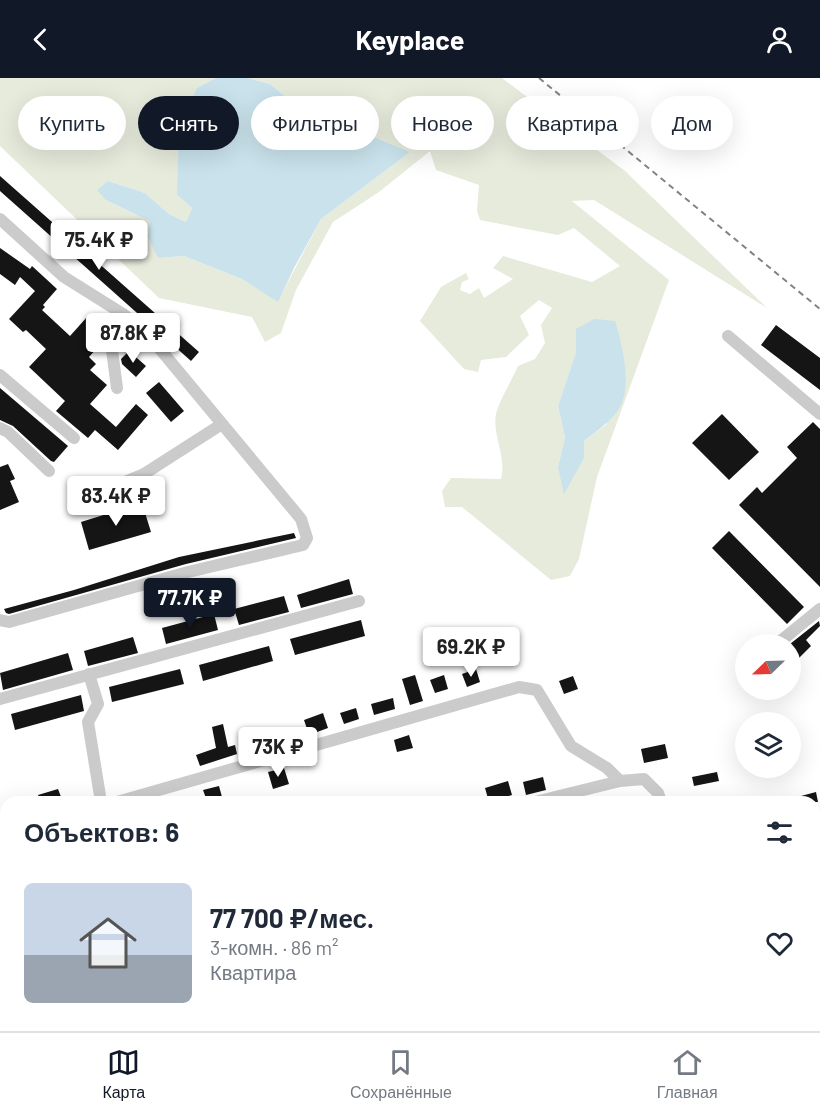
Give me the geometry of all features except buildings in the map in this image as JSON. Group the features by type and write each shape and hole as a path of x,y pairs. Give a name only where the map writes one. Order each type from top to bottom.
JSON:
{"street":[{"path":"0,219 64,277 123,314 145,331 301,519 306,538 303,545 188,572 9,622 0,620"},
{"path":"117,388 112,350 123,314"},
{"path":"728,336 820,414"},
{"path":"0,375 74,438"},
{"path":"74,503 144,474 222,424"},
{"path":"0,428 8,432 49,471"},
{"path":"0,699 359,601"},
{"path":"789,634 820,609"},
{"path":"89,674 98,704 88,722 100,796"},
{"path":"138,796 519,687 537,690 571,746 607,768 620,781"},
{"path":"559,796 620,781 644,779 659,796"}],"shaded area":[{"path":"0,78 216,78 197,88 195,96 138,96 138,150 185,150 177,195 192,208 186,222 169,214 145,193 108,181 106,200 151,221 158,258 184,256 242,279 278,301 321,219 410,152 405,150 494,150 494,96 391,96 391,144 379,139 379,96 285,96 270,84 248,78 502,78 526,96 506,96 506,150 597,150 625,171 767,308 594,200 572,201 669,280 597,477 579,559 570,576 551,580 462,507 445,507 442,491 451,478 501,479 502,463 495,422 496,414 518,366 535,359 545,343 541,325 552,308 539,300 520,316 529,335 506,357 481,360 478,372 464,369 420,321 441,287 466,273 469,279 462,282 460,290 470,294 479,288 484,298 513,279 493,268 503,256 592,282 620,266 574,228 558,235 480,220 477,211 479,185 436,170 430,151 379,192 333,222 296,290 281,333 265,342 252,317 159,298 0,146","holes":["576,330 607,424 584,441 584,458 558,467 565,437 558,406 576,352"]}],"water":[{"path":"216,78 248,78 270,84 285,96 251,96 251,150 379,150 379,139 391,144 391,150 410,152 321,219 278,302 242,279 184,256 158,258 148,237 150,221 106,200 97,190 108,181 145,193 169,214 186,222 192,208 177,195 178,150 239,150 239,96 193,96 197,88"},
{"path":"594,319 615,321 624,360 625,391 616,412 584,441 584,458 564,494 558,467 565,437 558,406 576,352 576,329"}],"railway":[{"path":"539,78 820,309"}]}
